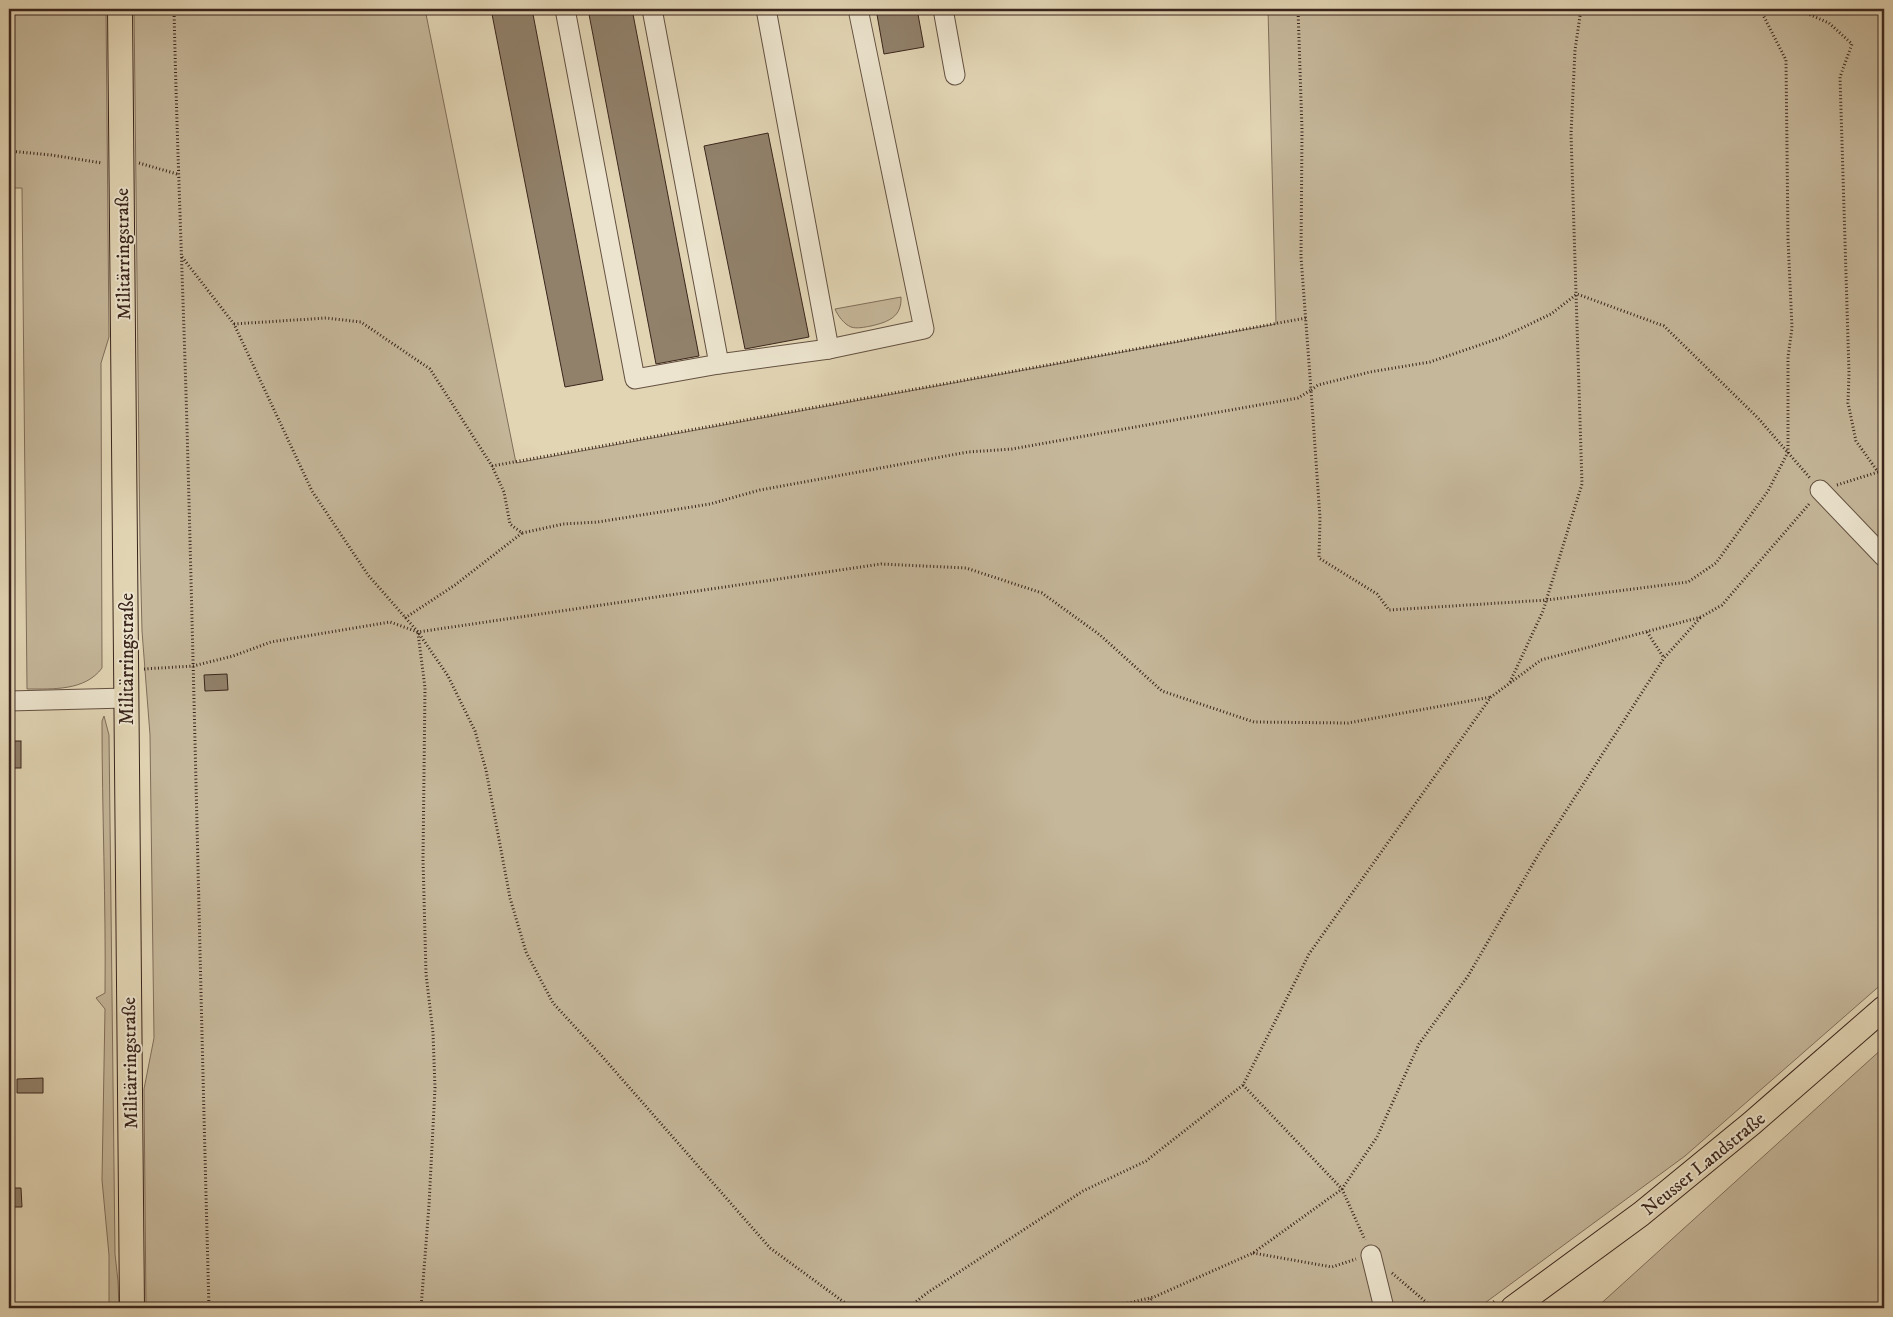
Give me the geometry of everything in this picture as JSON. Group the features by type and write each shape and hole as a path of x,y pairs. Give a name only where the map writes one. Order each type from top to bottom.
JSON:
{"main road":[{"name":"Militärringstraße","path":"120,9 132,1308"},
{"name":"Neusser Landstraße","path":"1513,1308 1641,1214 1752,1123 1884,1008"}],"lane":[{"path":"565,9 635,380 719,364 829,349 924,329 858,9"},
{"path":"652,9 719,364"},
{"path":"766,9 829,349"},
{"path":"943,9 955,75"},
{"path":"1820,490 1884,557"},
{"path":"9,700 126,689"},
{"path":"1371,1255 1384,1308"}],"path":[{"path":"174,9 177,174 182,257 193,666 208,1308"},
{"path":"1298,9 1302,130 1301,258 1320,518 1319,558 1377,594 1389,610 1547,600 1688,582 1716,563 1768,491 1788,452 1788,358 1792,328 1788,239 1786,60 1760,9"},
{"path":"1510,682 1547,600 1582,484 1571,134 1575,50 1581,9"},
{"path":"1802,9 1806,14 1829,22 1852,44 1840,77 1849,373 1848,403 1856,441 1878,472"},
{"path":"9,151 106,163"},
{"path":"182,257 234,324 312,491 368,575 418,632 448,676 475,731 486,770 510,898 526,952 553,1003 770,1248 852,1308"},
{"path":"405,618 455,585 522,533 563,524 598,522 710,504 760,490 949,455 1012,449 1298,398 1318,385 1370,372 1430,362 1503,337 1551,314 1577,294"},
{"path":"1577,294 1664,326 1758,418 1820,490"},
{"path":"234,324 326,318 361,322 430,369 492,466 504,492 510,524 522,533"},
{"path":"492,466 1306,318"},
{"path":"908,1308 927,1293 1083,1191 1146,1161 1242,1086 1309,954 1491,697 1541,660 1701,617 1722,605 1820,490 1878,472 1884,473"},
{"path":"126,689 138,680 144,668 193,666 233,656 272,642 390,622 418,632 881,564 966,568 1042,593 1100,635 1162,690 1254,722 1348,722 1491,697"},
{"path":"1107,1308 1154,1297 1253,1253 1342,1189 1377,1137 1419,1044 1468,976 1541,850 1664,658 1701,617"},
{"path":"418,632 425,688 423,859 426,974 433,1033 435,1088 421,1308"},
{"path":"1647,632 1664,658"},
{"path":"1242,1086 1342,1189 1371,1255 1433,1308"},
{"path":"1253,1253 1332,1267 1371,1255"},
{"path":"1144,1308 1154,1297"}],"shaded area":[{"path":"9,9 106,9 109,337 101,363 102,668 87,681 78,685 58,688 27,689 22,188 9,188"},
{"path":"134,9 425,9 516,463 1276,324 1268,9 1884,9 1884,982 1685,1156 1478,1308 146,1308 144,1089 154,1038 150,735 142,631 140,546"},
{"path":"901,297 901,304 893,318 871,326 851,327 842,320 835,309"},
{"path":"104,716 109,735 115,1254 119,1308 109,1308 109,1255 102,1180 105,1009 96,998 105,993 102,721"},
{"path":"1884,1047 1884,1308 1596,1308"}],"building":[{"path":"491,9 532,9 603,380 565,387"},
{"path":"588,9 632,9 699,356 656,364"},
{"path":"876,9 917,9 924,47 884,54"},
{"path":"768,133 809,337 745,349 704,146"},
{"path":"227,674 228,690 205,691 204,675"},
{"path":"9,741 21,741 21,768 9,768"},
{"path":"43,1078 43,1093 17,1093 17,1079"},
{"path":"9,1188 21,1188 22,1207 9,1207"}]}
